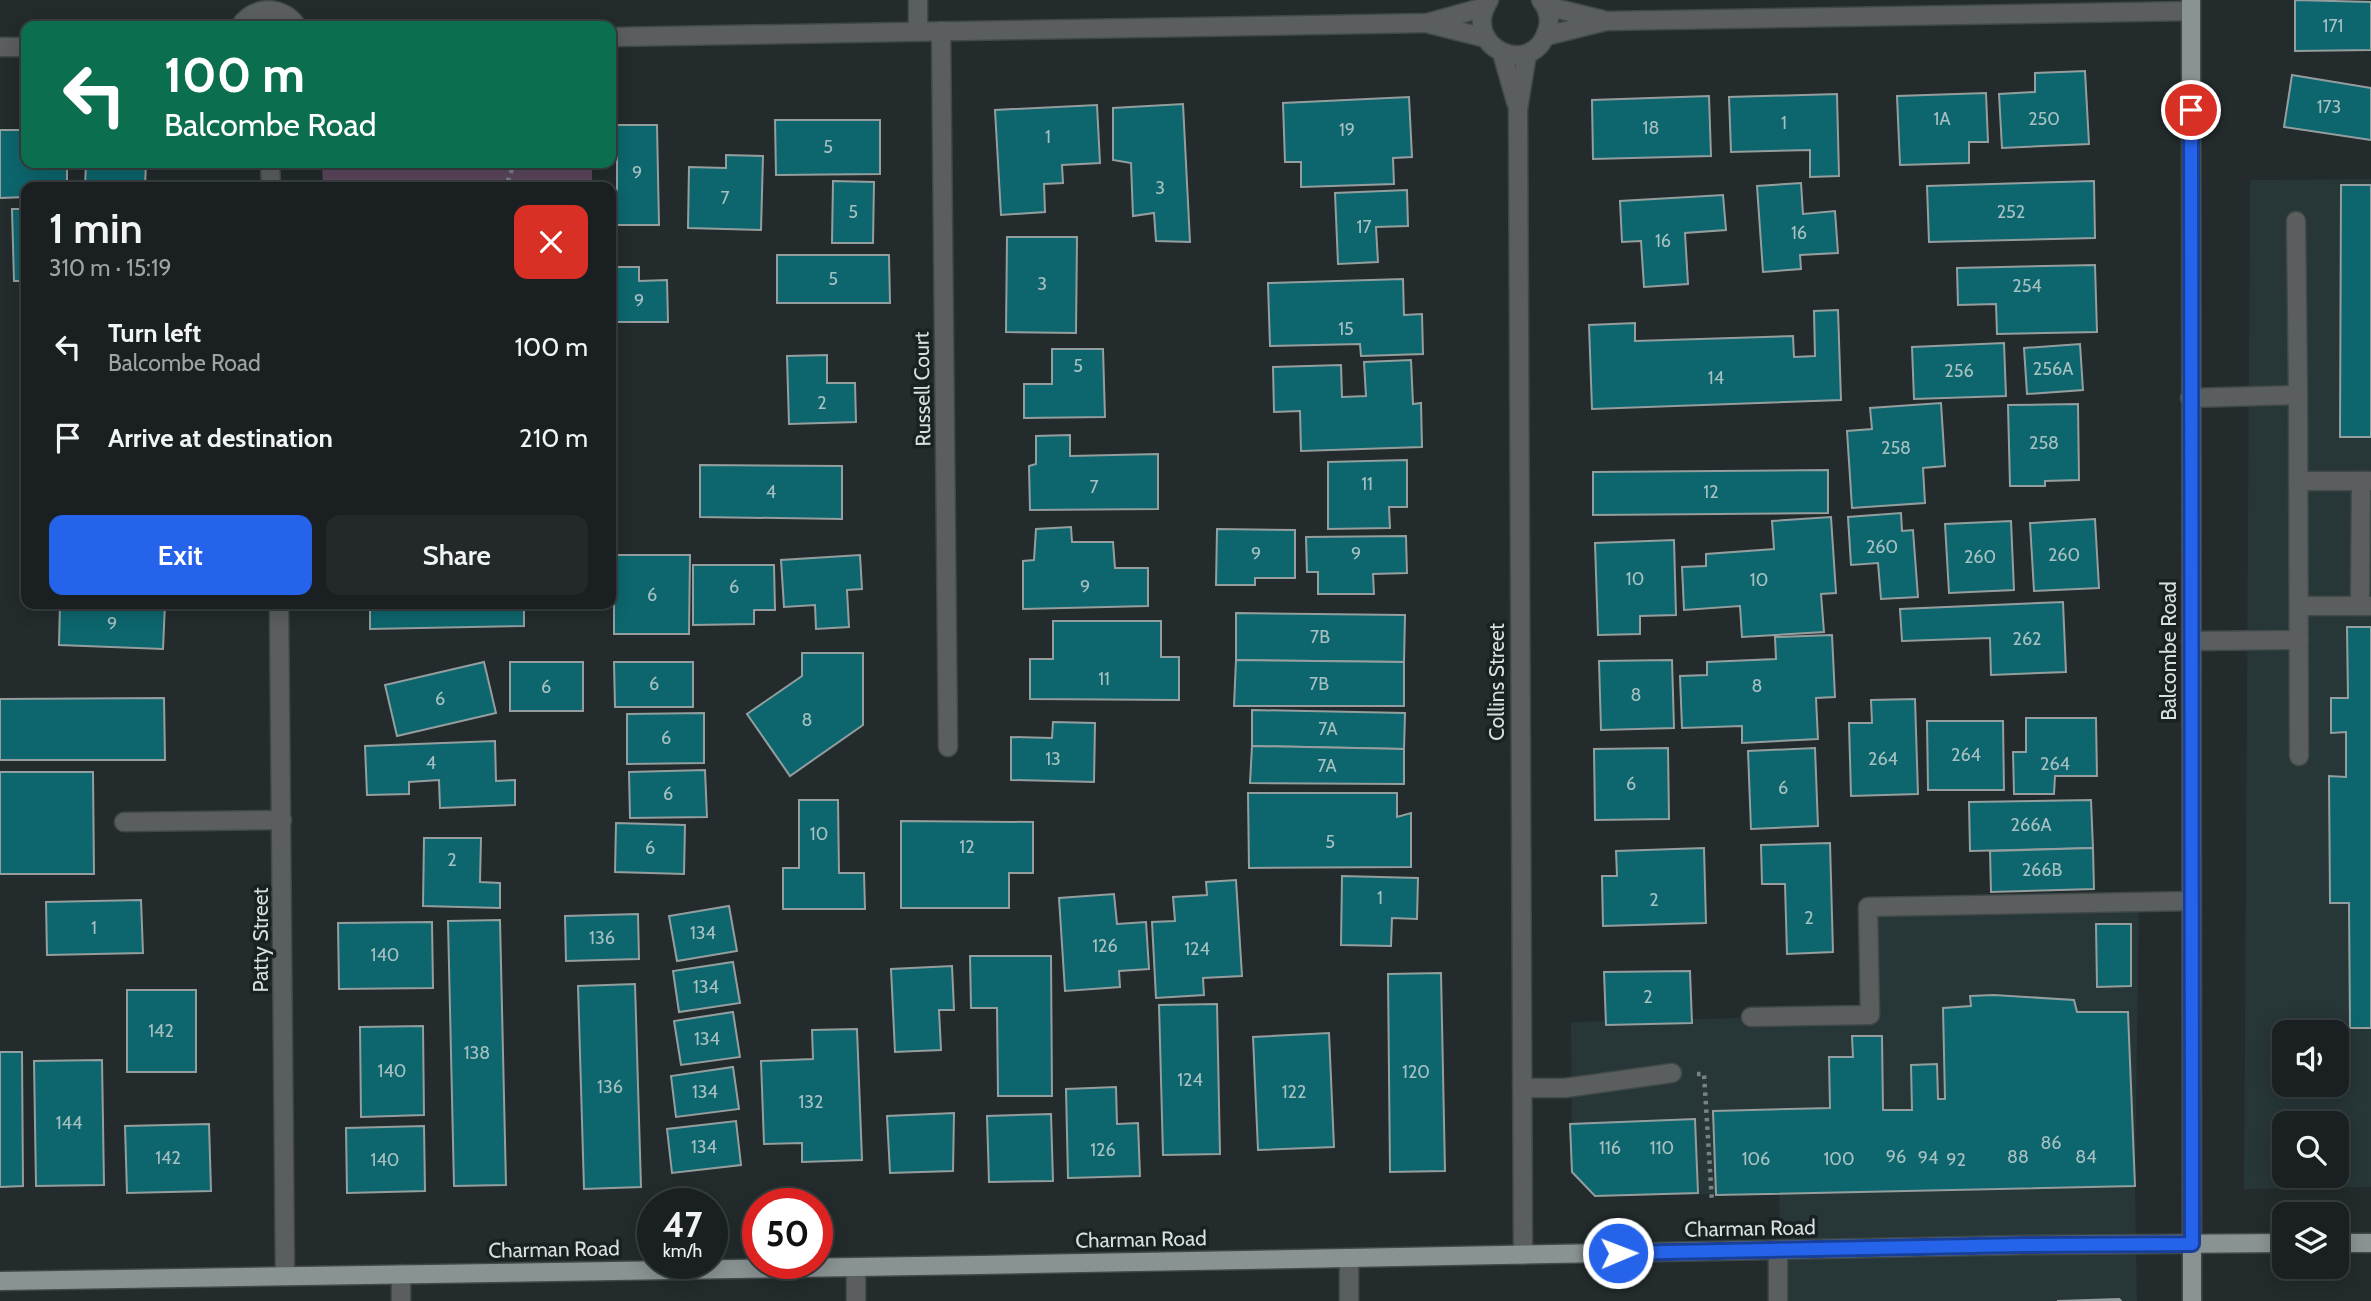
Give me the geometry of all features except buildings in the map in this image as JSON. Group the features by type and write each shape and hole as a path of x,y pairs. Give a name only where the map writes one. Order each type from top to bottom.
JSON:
{"main road":[{"name":"Balcombe Road","path":"2191,5 2192,1301"},
{"name":"Charman Road","path":"0,1281 2272,1243"},
{"path":"2349,1243 2371,1243"}],"street":[{"path":"918,0 918,31"},
{"path":"1487,3 1482,17 1486,38 1502,53 1527,54 1541,44 1549,27 1544,3 1606,21"},
{"path":"1427,23 1487,3"},
{"path":"1546,36 1606,21 2191,5"},
{"path":"244,21 255,6 263,10 280,6 293,21"},
{"path":"616,37 1427,23 1486,38"},
{"name":"Russell Court","path":"941,31 948,747"},
{"path":"0,47 21,47"},
{"name":"Collins Street","path":"1502,53 1518,109"},
{"name":"Collins Street","path":"1523,1255 1518,109 1527,54"},
{"path":"2295,221 2300,606 2299,756"},
{"path":"2190,398 2298,395"},
{"path":"2298,481 2366,481 2365,606 2300,606"},
{"name":"Patty Street","path":"279,609 285,1276"},
{"path":"2191,641 2299,640"},
{"path":"124,822 282,820"},
{"path":"1751,1017 1870,1015 1868,907 2191,901"},
{"path":"1522,1088 1564,1088 1672,1073"},
{"path":"1778,1250 1778,1301"},
{"path":"1349,1258 1349,1301"},
{"path":"856,1267 856,1301"},
{"path":"401,1274 401,1301"}],"path":[{"path":"1672,1073 1704,1074 1712,1202"}],"shaded area":[{"path":"322,168 592,168 592,182 323,182"},
{"path":"2371,179 2371,1187 2349,1187 2349,1111 2272,1111 2272,1188 2308,1188 2244,1189 2250,180"},
{"path":"2139,903 2135,1186 2137,1301 1781,1301 1779,1193 1595,1196 1572,1172 1571,1022 1869,1015 1868,907"}],"route":[{"path":"1618,1253 2192,1244 2191,110"}]}
